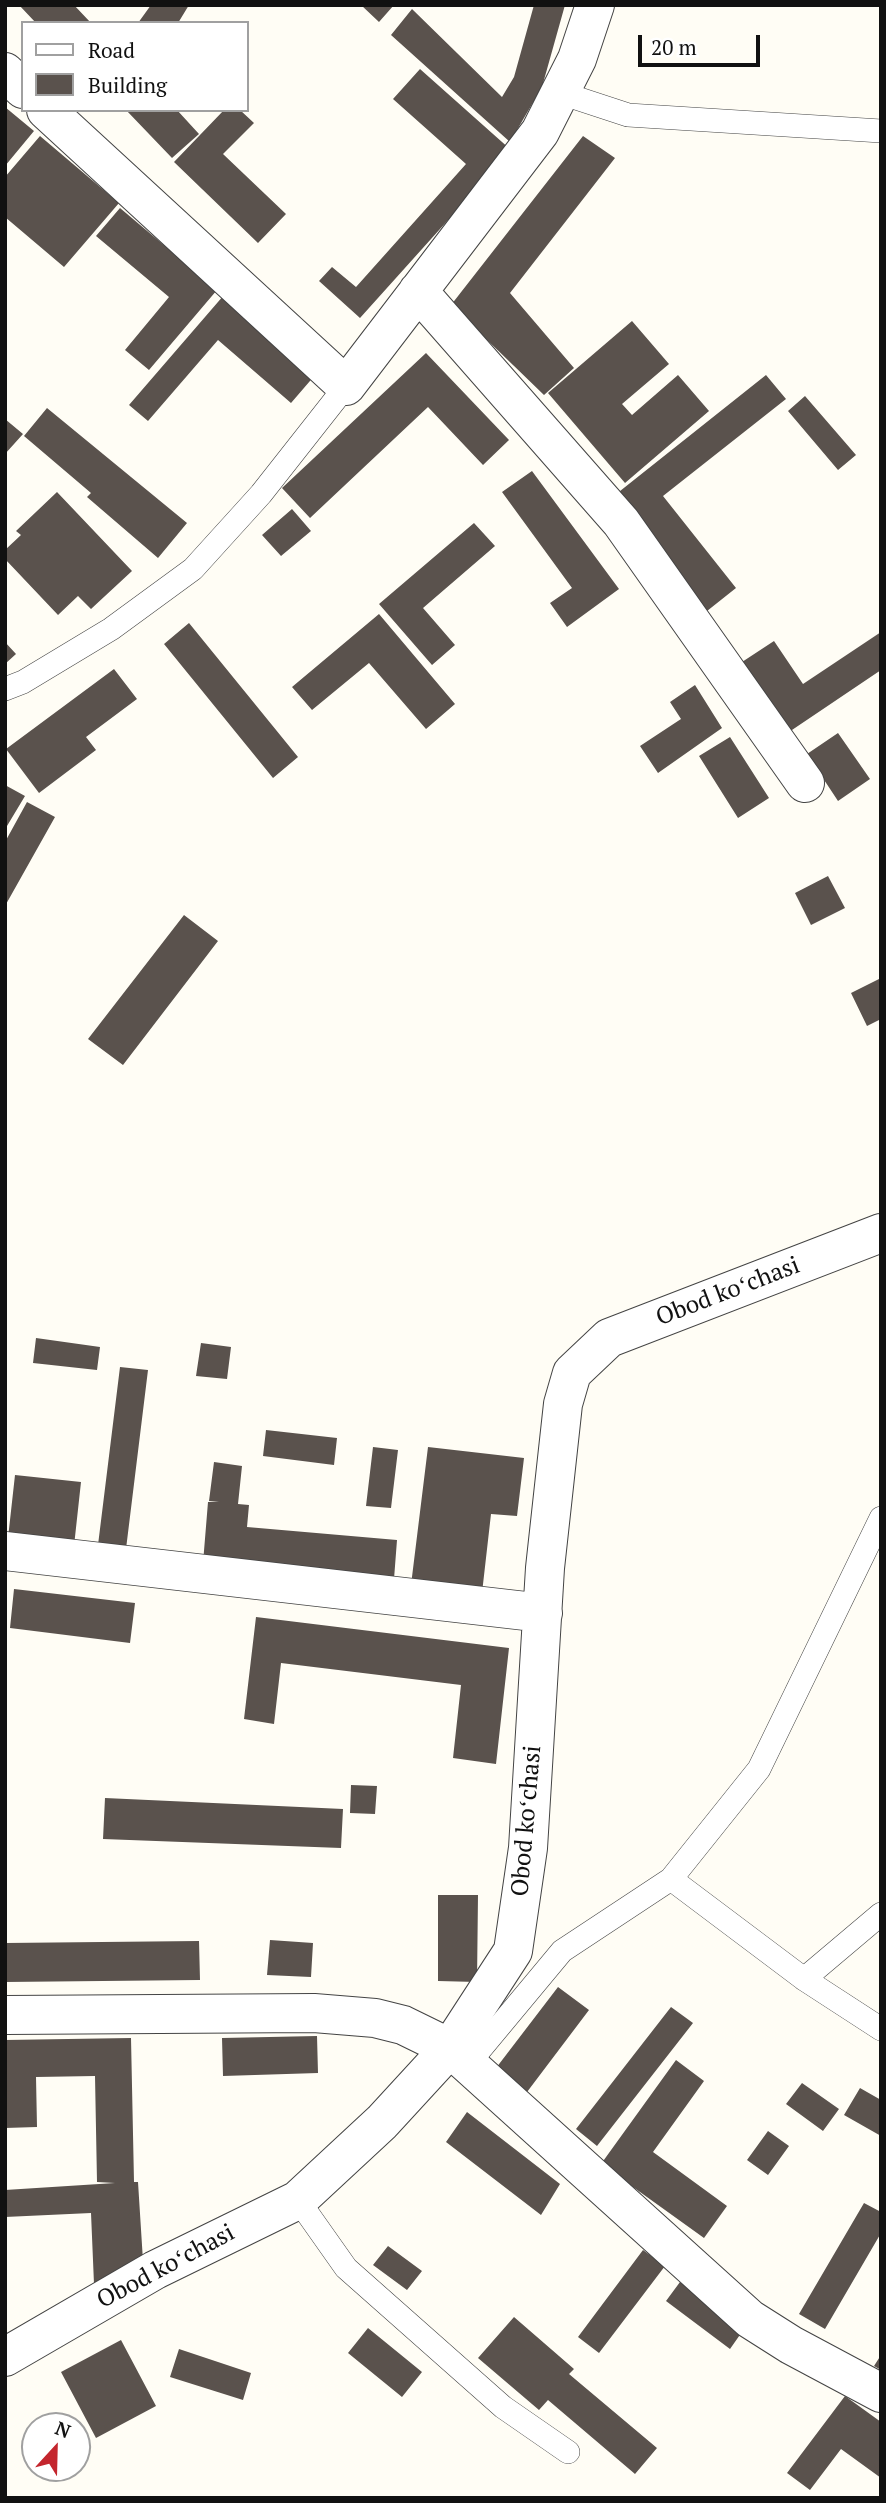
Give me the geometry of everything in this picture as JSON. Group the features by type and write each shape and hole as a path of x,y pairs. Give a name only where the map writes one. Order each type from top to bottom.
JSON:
{"street":[{"path":"48,112 346,386 540,132 577,59 595,5"},
{"path":"5,72 21,87"},
{"path":"418,291 621,522 805,783"},
{"name":"Obod koʻchasi","path":"5,2357 155,2270 298,2200 382,2122 459,2057 513,1951 528,1848 543,1613 563,1404 572,1373 609,1338 881,1233"},
{"path":"5,1551 543,1613"},
{"path":"5,2015 314,2013 375,2018 403,2025 459,2057 750,2319 791,2345 881,2393"}],"lane":[{"path":"561,93 628,115 881,131"},
{"path":"5,689 23,682 111,629 193,569 261,494 346,386"},
{"path":"459,2057 562,1951 671,1879 759,1769 881,1518"},
{"path":"671,1879 804,1979 881,2029"},
{"path":"804,1979 881,1913"},
{"path":"298,2200 346,2268 503,2407 568,2452"}],"building":[{"path":"19,5 74,5 89,21 34,21"},
{"path":"151,5 189,5 179,21 139,21"},
{"path":"361,5 394,5 379,22"},
{"path":"534,5 565,5 542,87 510,142 391,35 412,9 502,97 514,77"},
{"path":"420,69 511,150 360,318 319,281 332,267 356,287 466,164 393,99"},
{"path":"5,107 34,131 5,166"},
{"path":"128,112 179,112 199,134 172,158"},
{"path":"222,112 242,112 254,123 223,154 286,214 258,243 174,162"},
{"path":"40,136 119,203 64,267 5,217 5,177"},
{"path":"583,136 615,158 510,293 574,368 544,395 451,305"},
{"path":"120,208 217,290 149,370 125,350 169,297 96,236"},
{"path":"224,295 316,374 291,403 218,340 148,421 129,405"},
{"path":"632,321 669,364 622,404 632,415 678,375 709,411 625,483 548,393"},
{"path":"426,353 509,440 483,465 428,407 310,518 282,488"},
{"path":"766,375 786,399 663,496 736,588 702,615 610,499"},
{"path":"805,396 856,455 838,470 788,411"},
{"path":"47,408 187,523 158,558 87,497 91,493 24,436"},
{"path":"5,419 23,434 5,454"},
{"path":"532,471 619,589 567,627 550,603 572,588 502,492"},
{"path":"57,492 132,571 91,609 78,596 58,615 5,559 5,550 21,535 16,531"},
{"path":"292,509 311,531 281,556 262,535"},
{"path":"474,523 495,546 423,608 455,645 432,665 379,604"},
{"path":"379,614 455,704 426,729 369,663 312,710 292,687"},
{"path":"189,623 298,757 273,778 164,644"},
{"path":"881,632 881,670 789,732 742,662 774,641 803,684"},
{"path":"5,642 16,654 5,664"},
{"path":"114,669 137,699 86,737 96,750 39,793 6,749"},
{"path":"695,685 722,728 658,773 640,746 681,719 670,702"},
{"path":"838,733 870,779 838,801 807,754"},
{"path":"730,737 769,798 738,818 699,756"},
{"path":"5,785 25,796 7,826 5,825"},
{"path":"27,802 55,817 5,906 5,842"},
{"path":"828,876 845,908 811,925 795,893"},
{"path":"184,915 218,941 123,1065 88,1039"},
{"path":"881,978 881,1019 867,1026 851,993"},
{"path":"36,1338 100,1347 97,1370 33,1363"},
{"path":"201,1343 231,1347 227,1379 196,1376"},
{"path":"120,1367 148,1370 126,1549 98,1545"},
{"path":"266,1430 337,1438 334,1465 263,1456"},
{"path":"373,1447 398,1450 391,1508 366,1506"},
{"path":"428,1447 524,1458 517,1516 491,1514 482,1593 411,1585"},
{"path":"214,1462 242,1466 238,1504 249,1505 247,1527 397,1540 394,1579 203,1563 208,1502 219,1502 209,1501"},
{"path":"15,1475 81,1482 74,1546 8,1538"},
{"path":"14,1589 135,1603 130,1643 10,1628"},
{"path":"256,1617 509,1648 496,1764 453,1758 461,1685 281,1663 274,1724 244,1719"},
{"path":"351,1785 377,1786 375,1814 350,1813"},
{"path":"105,1798 343,1809 341,1848 103,1839"},
{"path":"438,1895 478,1895 477,1982 438,1981"},
{"path":"270,1940 313,1943 311,1977 267,1975"},
{"path":"199,1941 200,1980 5,1982 5,1943"},
{"path":"558,1987 589,2010 524,2096 493,2072"},
{"path":"671,2007 693,2023 597,2146 576,2129"},
{"path":"317,2036 318,2073 223,2076 222,2038"},
{"path":"131,2038 134,2182 138,2182 143,2261 94,2284 91,2213 5,2217 5,2190 115,2183 97,2182 95,2076 36,2077 37,2127 5,2128 5,2040"},
{"path":"676,2060 704,2081 653,2152 727,2206 704,2238 601,2164"},
{"path":"802,2083 839,2109 823,2131 786,2104"},
{"path":"860,2088 881,2100 881,2136 844,2115"},
{"path":"467,2112 560,2184 541,2215 446,2142"},
{"path":"768,2131 789,2146 768,2175 747,2160"},
{"path":"864,2203 881,2212 881,2233 825,2329 799,2314"},
{"path":"388,2246 422,2271 407,2290 373,2265"},
{"path":"643,2250 665,2266 599,2353 578,2337"},
{"path":"680,2282 744,2329 730,2349 666,2301"},
{"path":"514,2317 574,2369 569,2374 657,2448 635,2474 548,2400 539,2410 478,2358"},
{"path":"368,2328 422,2372 402,2397 348,2353"},
{"path":"121,2340 156,2406 96,2438 91,2429 91,2412 82,2412 61,2372"},
{"path":"179,2349 251,2373 243,2400 170,2377"},
{"path":"881,2355 881,2370 874,2366"},
{"path":"845,2396 881,2422 881,2478 841,2449 810,2490 787,2473"}]}
